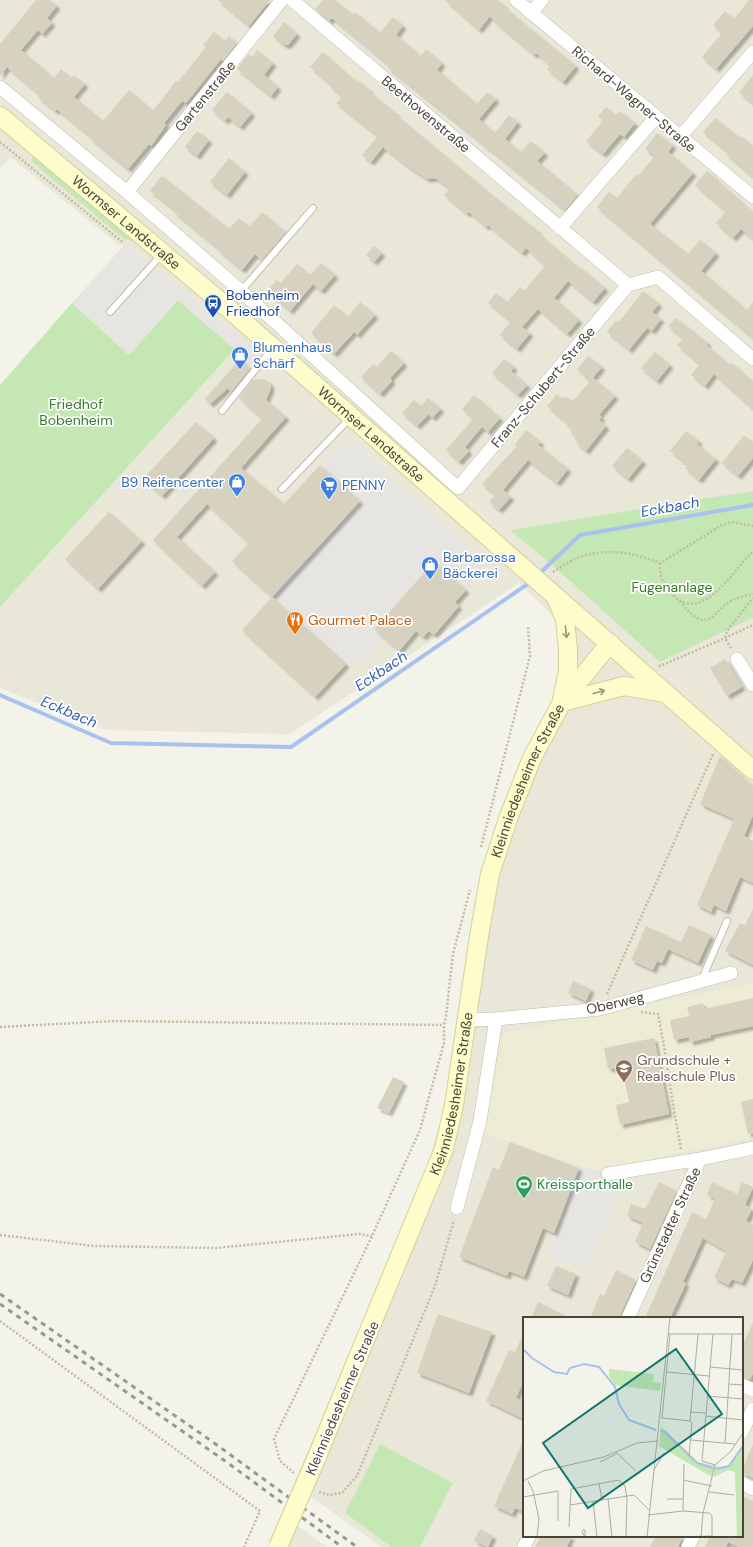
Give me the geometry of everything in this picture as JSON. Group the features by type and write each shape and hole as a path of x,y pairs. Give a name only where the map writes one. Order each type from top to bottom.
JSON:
{"main road":[{"name":"Wormser Landstraße","path":"0,116 273,348 523,566 753,770"},
{"path":"549,589 565,619 568,650 568,671 562,702 624,686 667,694"},
{"name":"Kleinniedesheimer Straße","path":"278,1547 444,1149 454,1105 479,936 490,874 509,816 532,758 562,702 610,643"}],"street":[{"name":"Gartenstraße","path":"127,192 282,0"},
{"name":"Beethovenstraße","path":"292,0 628,285"},
{"name":"Richard-Wagner-Straße","path":"516,0 753,197"},
{"path":"531,13 542,0"},
{"path":"680,137 753,52"},
{"name":"Wormser Landstraße","path":"0,87 127,192 241,291 458,488"},
{"path":"560,228 656,117"},
{"path":"628,285 658,277 753,359"},
{"name":"Franz-Schubert-Straße","path":"458,488 628,285"},
{"path":"737,659 753,685"},
{"name":"Oberweg","path":"467,1020 496,1019 600,1009 732,973"},
{"path":"457,1208 480,1121 496,1019"},
{"name":"Grünstadter Straße","path":"628,1317 700,1159 753,1148"},
{"path":"608,1174 700,1159"},
{"path":"743,1385 753,1390"},
{"path":"743,1430 753,1409"},
{"path":"743,1484 753,1489"},
{"path":"524,1547 528,1537"},
{"path":"688,1547 693,1537"}],"lane":[{"path":"241,291 313,208"},
{"path":"110,312 163,253"},
{"path":"222,411 273,348"},
{"path":"282,489 351,417"},
{"path":"702,981 727,921"}],"path":[{"path":"660,563 713,529 722,525 731,522 753,526"},
{"path":"679,601 697,604 710,597 753,551"},
{"path":"559,577 553,572 575,559 604,552 629,553 660,563"},
{"path":"660,563 660,572 663,583 688,612 702,621 708,620 727,603 736,598 753,594"},
{"path":"725,638 727,631 753,598"},
{"path":"656,662 660,666 753,625"},
{"path":"481,847 530,656 528,626"},
{"path":"600,1009 713,755 707,750"},
{"path":"446,1016 453,954 471,885"},
{"path":"636,1012 658,1014 667,1057 672,1104 683,1162"},
{"path":"0,1027 114,1021 444,1025"},
{"path":"0,1235 94,1246 216,1248 359,1234 372,1236"},
{"path":"0,1321 260,1511 244,1547"}],"shaded area":[{"path":"0,0 753,0 753,510 660,662 753,618 753,1547 420,1547 453,1483 345,1513 391,1547 381,1547 314,1499 292,1488 426,1173 450,1087 484,870 559,683 563,632 548,611 519,583 290,734 106,730 0,688 0,607 235,349 124,245 119,245 10,157 0,169"},
{"path":"124,245 264,354 254,366 178,300 129,355 72,303"},
{"path":"340,445 348,452 356,445 393,481 489,567 466,590 434,562 374,629 385,638 364,664 354,655 346,664 272,597 324,469 331,462 328,459"},
{"name":"Grundschule + Realschule Plus","path":"753,983 753,1138 596,1171 484,1133 504,1033"},
{"path":"579,1165 623,1180 586,1269 546,1254"},
{"path":"281,1514 327,1547 268,1547"}],"green space":[{"path":"34,157 135,241 124,239 31,161"},
{"name":"Friedhof Bobenheim","path":"178,300 235,349 0,607 0,385 72,303 129,355"},
{"name":"Fügenanlage","path":"753,491 753,618 660,662 558,570 510,530"},
{"path":"380,1444 453,1483 420,1547 391,1547 345,1513"}],"building":[{"path":"36,0 50,0 57,6 47,18 52,23 42,34 38,30 21,50 54,78 61,69 71,78 74,75 85,84 74,97 103,121 129,90 153,111 176,81 178,82 206,47 203,45 214,32 225,41 229,36 237,43 223,61 221,59 186,103 182,101 164,123 166,125 151,146 149,144 128,169 57,109 55,111 38,97 40,95 7,67 0,76 0,44"},
{"path":"218,0 270,0 249,26"},
{"path":"323,0 335,0 353,15 355,12 380,33 393,17 403,26 396,35 421,56 426,49 442,63 437,70 477,104 487,92 496,99 479,119 495,133 509,115 518,122 505,139 521,152 531,141 545,153 537,161 578,195 565,210 388,68 390,66 332,18 329,21 315,9"},
{"path":"445,0 498,0 505,6 504,7 576,66 563,82 547,69 550,65 536,53 534,55 490,16 479,30"},
{"path":"749,0 753,0 753,26 716,69 702,57 722,33 713,25 725,11 734,19"},
{"path":"284,22 297,34 288,45 284,45 273,36"},
{"path":"257,50 273,63 264,75 278,87 271,96 237,69 249,54 252,57"},
{"path":"323,52 355,81 356,79 370,90 368,91 396,113 395,114 539,232 538,233 580,269 581,268 605,288 593,302 568,281 554,298 579,320 567,334 538,309 522,327 530,333 517,349 500,335 511,321 488,303 496,293 507,302 520,287 524,291 545,266 526,248 522,253 488,225 486,227 469,212 467,214 444,195 450,188 435,178 427,179 383,147 371,162 362,155 378,136 336,103 342,97 328,84 329,83 310,67"},
{"path":"753,75 753,104 739,92"},
{"path":"227,92 252,113 240,127 228,117 225,121 212,110"},
{"path":"606,107 616,115 620,111 635,123 624,137 620,134 603,154 586,141 603,121 598,116"},
{"path":"715,118 740,138 741,136 753,146 753,177 726,154 728,152 703,132"},
{"path":"197,131 209,140 197,156 185,147"},
{"path":"657,133 673,145 668,152 693,173 650,224 688,254 700,240 716,253 701,271 747,310 753,302 753,338 597,207 609,192 617,198 636,174 638,176 655,156 645,149"},
{"path":"229,158 245,172 227,195 210,182"},
{"path":"707,171 753,212 753,239 741,229 733,238 716,223 726,211 695,185"},
{"path":"162,176 229,229 239,218 249,227 262,212 286,232 262,260 255,254 242,270 174,212 175,210 150,191"},
{"path":"374,246 382,253 374,262 366,255"},
{"path":"321,263 335,275 321,291 313,284 290,311 267,291 277,280 281,283 297,264 310,275"},
{"path":"643,291 659,304 652,312 661,319 652,331 647,328 629,350 607,332 616,320 619,322"},
{"path":"360,302 375,315 357,335 354,332 334,354 311,333 334,305 348,317"},
{"path":"676,318 708,343 706,345 730,365 732,363 753,382 753,409 714,374 705,386 691,375 700,364 677,345 683,338 668,326"},
{"path":"391,351 404,363 390,378 392,381 380,394 361,377 373,364 377,367"},
{"path":"655,352 670,365 657,381 641,368"},
{"path":"588,356 602,367 590,381 577,369"},
{"path":"240,359 250,369 231,392 228,388 210,404 205,399"},
{"path":"504,359 514,367 511,371 527,385 518,395 492,373"},
{"path":"593,378 615,396 599,415 602,417 599,420 606,426 586,451 576,443 579,440 571,434 573,431 567,426 568,424 547,406 557,394 563,399 566,396 572,402"},
{"path":"265,379 270,383 271,388 266,400 286,417 241,468 284,504 320,465 360,501 272,597 232,561 249,543 207,504 177,537 215,572 202,586 153,540 262,419 239,398 253,380"},
{"path":"474,395 500,418 488,432 482,427 465,447 469,451 459,462 446,450 473,419 462,409"},
{"path":"428,398 441,409 432,418 429,414 417,426 402,413 414,400 421,406"},
{"path":"196,422 214,438 162,496 143,479"},
{"path":"526,430 541,442 538,445 568,469 557,483 528,460 503,490 511,497 499,510 489,502 495,495 482,484 517,446 515,444"},
{"path":"686,431 699,441 697,444 716,459 699,480 685,468 688,465 670,451"},
{"path":"744,435 753,442 753,458 738,476 722,463"},
{"path":"627,448 643,461 628,479 612,466"},
{"path":"109,512 142,541 98,589 65,559"},
{"path":"434,562 466,590 455,602 459,606 434,635 429,631 423,637 416,631 399,651 374,629"},
{"path":"272,597 346,664 315,697 242,630"},
{"path":"725,659 742,687 727,696 710,668"},
{"path":"720,756 753,786 753,815 744,836 753,841 753,883 740,877 726,911 714,905 711,912 697,905 734,819 700,804"},
{"path":"753,909 753,965 725,951 740,923 745,925"},
{"path":"689,925 711,935 698,963 668,949 662,963 657,961 653,970 631,960 646,926 681,942"},
{"path":"573,981 591,989 586,1001 568,993"},
{"path":"753,998 753,1026 711,1035 711,1037 690,1042 689,1037 674,1040 670,1020 689,1016 687,1007 703,1003 704,1009"},
{"path":"654,1038 669,1114 620,1125 616,1105 629,1102 622,1067 608,1069 604,1048"},
{"path":"393,1077 404,1082 389,1113 377,1108"},
{"path":"753,1099 753,1133 748,1134 741,1102"},
{"name":"Kreissporthalle","path":"510,1142 579,1168 554,1233 543,1228 524,1277 509,1271 507,1276 459,1257 493,1167 499,1170"},
{"path":"659,1182 677,1191 650,1249 635,1242 643,1223 627,1216 631,1204 645,1209"},
{"path":"712,1182 737,1194 742,1182 753,1187 745,1205 752,1209 746,1221 753,1225 753,1260 742,1283 732,1279 728,1285 714,1278 726,1251 703,1238 683,1282 686,1283 670,1317 645,1317 692,1212 706,1219 715,1199 707,1195"},
{"path":"556,1266 576,1274 568,1295 547,1286"},
{"path":"616,1270 636,1280 619,1317 590,1317 600,1294 604,1296"},
{"path":"538,1302 568,1317 531,1317"},
{"path":"438,1314 492,1332 469,1393 417,1373"},
{"path":"753,1322 753,1373 750,1380 743,1377 743,1345"},
{"path":"523,1334 523,1382 516,1398 523,1402 523,1419 486,1401 509,1350 515,1352"},
{"path":"523,1441 523,1512 515,1508 512,1514 494,1506"},
{"path":"753,1444 753,1478 743,1473 743,1467"},
{"path":"743,1496 753,1501 753,1547 739,1547 728,1542 726,1547 705,1547 710,1537 743,1537"},
{"path":"480,1529 493,1536 488,1547 474,1541"},
{"path":"540,1537 571,1537 567,1547 535,1547"},
{"path":"655,1537 683,1537 678,1547 650,1547"}],"waterway":[{"name":"Eckbach","path":"538,575 580,535 753,505"},
{"name":"Eckbach","path":"0,695 111,743 291,747 532,581"}],"railway":[{"path":"0,1294 210,1440 357,1547"},
{"path":"0,1304 228,1463 342,1547"}],"place":[{"name":"Bobenheim Friedhof","path":"213,318"},
{"name":"Blumenhaus Schärf","path":"240,370"},
{"name":"B9 Reifencenter","path":"237,497"},
{"name":"PENNY","path":"329,500"},
{"name":"Barbarossa Bäckerei","path":"430,580"},
{"name":"Gourmet Palace","path":"295,635"},
{"name":"Grundschule + Realschule Plus","path":"624,1083"},
{"name":"Kreissporthalle","path":"524,1199"}]}
